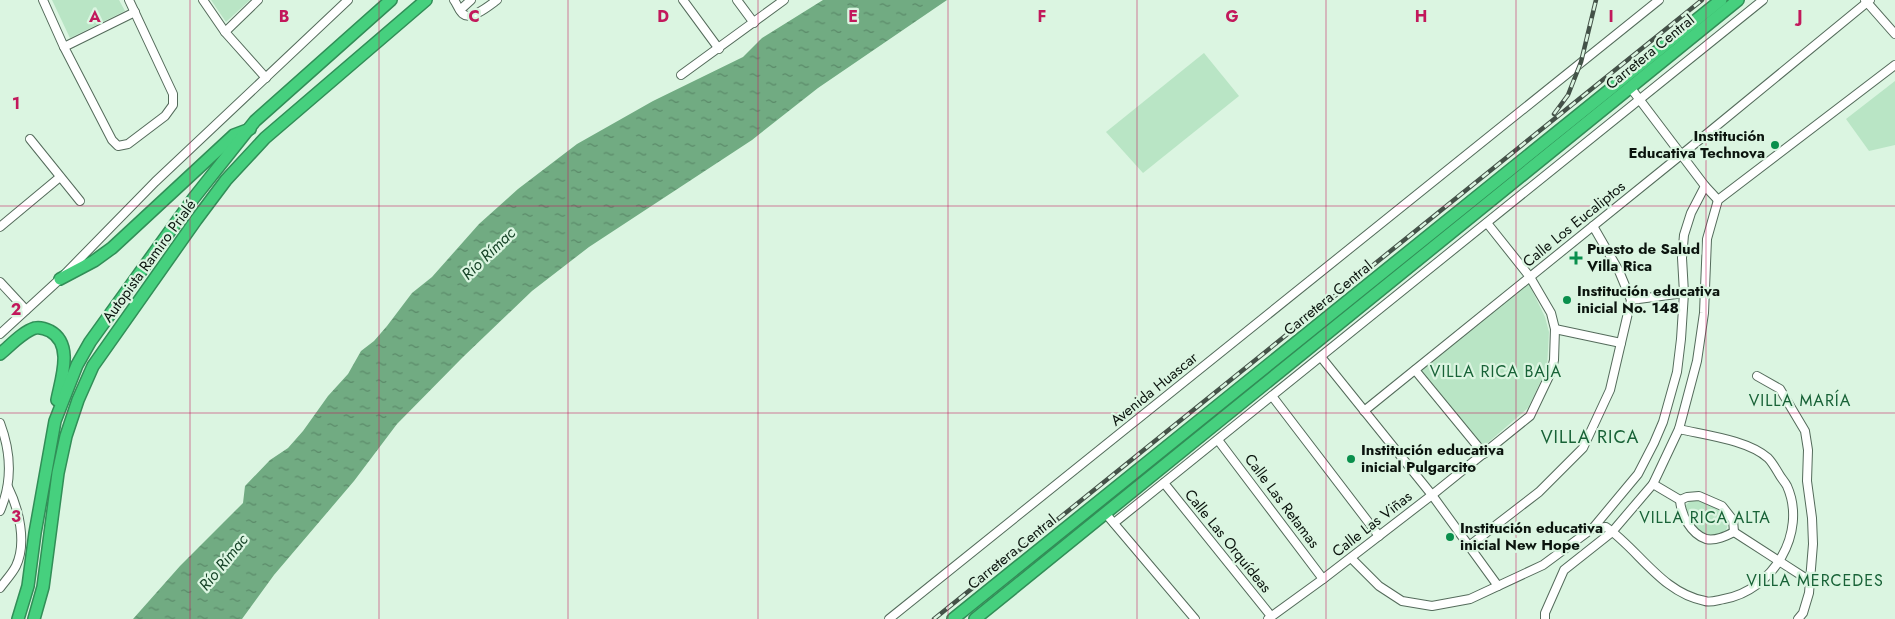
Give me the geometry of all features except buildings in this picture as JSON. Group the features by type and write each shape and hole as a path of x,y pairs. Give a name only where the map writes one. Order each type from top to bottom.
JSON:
{"highway":[{"name":"Autopista Ramiro Prialé","path":"18,619 28,586 35,533 55,421 77,366 90,342 193,199 255,121 391,0"},
{"name":"Autopista Ramiro Prialé","path":"34,619 43,587 58,473 66,436 78,400 93,366 196,220 226,180 264,138 426,0"},
{"name":"Carretera Central","path":"953,619 1721,0"},
{"name":"Carretera Central","path":"975,619 1738,0"},
{"path":"60,279 94,261 112,248 234,135 250,129"},
{"path":"0,354 23,335 35,328 43,329 57,337 62,345 64,359 55,421"},
{"path":"1146,463 1154,473"}],"street":[{"path":"43,0 64,47 112,140 118,146 128,144 166,116 173,105 173,94 129,0"},
{"path":"203,0 225,32 266,78"},
{"path":"225,32 258,0"},
{"path":"0,334 60,279 155,182 348,0"},
{"path":"454,0 463,14 468,16 476,14 497,0"},
{"path":"460,10 471,0"},
{"path":"683,0 718,49"},
{"path":"737,0 754,23"},
{"path":"681,75 784,0"},
{"name":"Avenida Huascar","path":"889,619 1659,0"},
{"path":"1114,523 1763,0"},
{"path":"1867,1 1895,34"},
{"name":"Calle Los Eucaliptos","path":"1364,411 1681,155 1867,1"},
{"path":"64,47 134,12"},
{"path":"1545,619 1545,613 1564,570 1612,532 1653,484 1679,429 1697,361 1704,313 1707,239 1718,200 1895,65"},
{"path":"1630,87 1705,186 1718,200"},
{"path":"30,139 80,201"},
{"path":"0,227 60,177"},
{"path":"1351,558 1379,586 1402,601 1432,606 1470,599 1543,565 1593,528 1638,474 1663,422 1677,372 1681,339 1684,293 1682,258 1684,235 1691,213 1705,186"},
{"name":"Calle Las Viñas","path":"1270,618 1351,558 1530,416 1551,372 1554,360 1555,329 1551,313 1530,277 1487,223"},
{"path":"1469,546 1539,492 1583,448 1610,390 1631,300 1619,271 1593,226"},
{"path":"0,282 26,310"},
{"path":"1631,300 1684,293"},
{"path":"1555,329 1621,343"},
{"path":"1321,357 1432,495 1498,586"},
{"path":"1415,370 1484,454"},
{"path":"1757,376 1780,389 1805,431 1808,450 1807,481 1813,544 1809,593 1803,613 1798,619"},
{"path":"1272,396 1379,536"},
{"path":"0,422 5,436 10,463 8,487 0,510"},
{"path":"1593,528 1606,527 1646,565 1679,591 1706,602 1736,597 1762,582 1780,561 1788,542 1794,514 1788,487 1768,458 1742,443 1679,429"},
{"name":"Calle Las Retamas","path":"1218,440 1323,579"},
{"name":"Calle Las Orquídeas","path":"1164,483 1270,618"},
{"path":"1653,484 1680,500"},
{"path":"0,588 16,567 22,540 14,499 8,487"},
{"path":"1680,500 1699,496 1722,506 1733,520 1734,532"},
{"path":"1680,500 1682,515 1689,526 1706,539 1722,538 1734,532"},
{"path":"1106,514 1195,619"},
{"path":"1734,532 1810,581"}],"shaded area":[{"path":"52,0 119,0 125,11 70,38"},
{"path":"211,0 250,0 226,22"},
{"path":"1204,53 1239,96 1143,173 1106,132"},
{"path":"1895,81 1895,145 1869,151 1846,119"},
{"path":"1528,282 1545,317 1549,332 1547,368 1528,408 1483,447 1419,370"},
{"path":"1692,499 1709,503 1724,515 1728,520 1727,529 1723,534 1714,536 1707,534 1690,524 1685,506"}],"water":[{"name":"Río Rímac","path":"823,0 947,0 818,88 752,140 589,247 532,291 397,424 354,481 274,575 242,619 133,619 180,566 243,503 245,486 270,460 288,448 303,431 328,396 348,374 361,351 374,341 412,293 432,277 479,224 518,189 577,144 653,101 743,57 762,38"}],"railway":[{"path":"1554,114 1568,95 1581,62 1596,0"},
{"path":"934,619 1702,0"}],"place":[{"name":"Institución Educativa Technova","path":"1775,145"},
{"name":"Puesto de Salud Villa Rica","path":"1576,258"},
{"name":"Institución educativa inicial No. 148","path":"1567,300"},
{"name":"Institución educativa inicial Pulgarcito","path":"1351,459"},
{"name":"Institución educativa inicial New Hope","path":"1450,537"}],"district":[{"name":"VILLA RICA BAJA","path":"1496,371"},
{"name":"VILLA MARÍA","path":"1800,400"},
{"name":"VILLA RICA","path":"1590,437"},
{"name":"VILLA RICA ALTA","path":"1705,517"},
{"name":"VILLA MERCEDES","path":"1815,580"}]}
